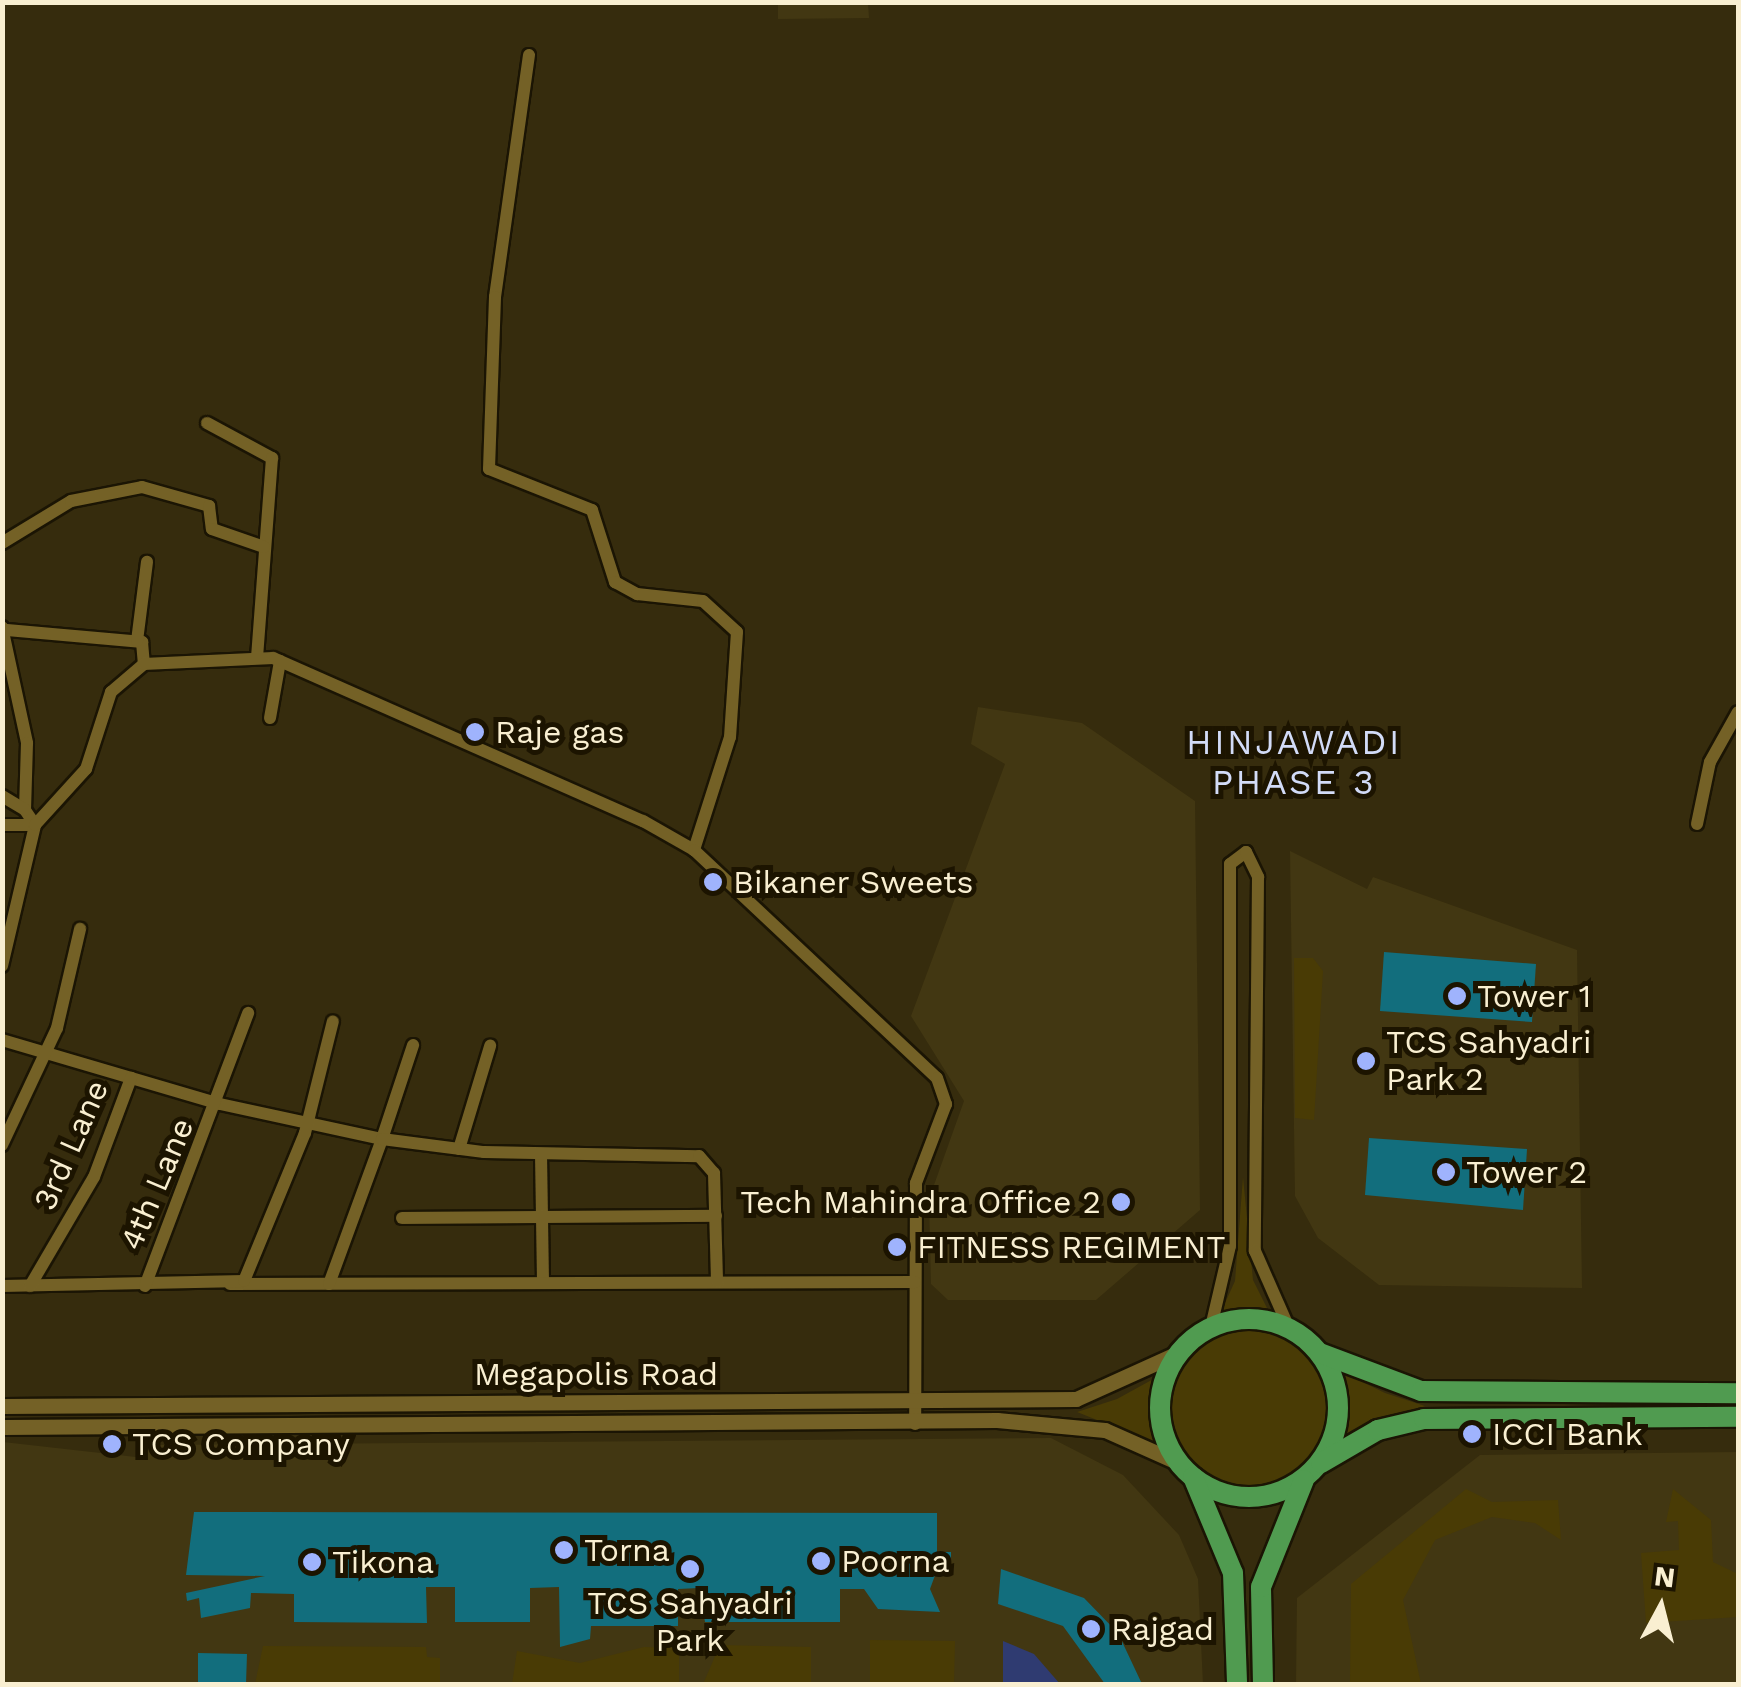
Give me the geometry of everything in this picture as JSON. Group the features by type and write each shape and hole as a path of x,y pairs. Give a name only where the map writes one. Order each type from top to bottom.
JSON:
{"main road":[{"path":"1237,1684 1233,1573 1160,1407 1180,1352 1212,1327 1250,1319 1289,1328 1320,1353 1422,1391 1738,1394"},
{"path":"1264,1684 1261,1587 1339,1409 1320,1353"},
{"path":"1186,1470 1248,1497 1312,1471 1378,1430 1424,1419 1738,1417"}],"street":[{"path":"530,55 494,296 489,469 592,510 616,582 637,594 703,602 737,632 730,737 694,850"},
{"path":"207,422 272,458 257,657"},
{"path":"2,542 71,500 142,488 208,506 212,529 264,547"},
{"path":"144,664 137,641 148,562"},
{"path":"25,810 27,743 5,628 137,641"},
{"path":"2,966 35,824 86,770 111,692 144,664 257,657 280,661 694,850 938,1078 946,1104 916,1184 915,1424"},
{"path":"270,718 280,661"},
{"path":"1697,824 1710,762 1738,712"},
{"path":"2,796 25,810 35,824"},
{"path":"2,825 35,824"},
{"path":"1212,1327 1230,1246 1230,864 1246,852 1258,877 1255,1251 1289,1328"},
{"path":"2,1145 45,1052 80,929"},
{"name":"4th Lane","path":"145,1286 220,1104 248,1013"},
{"path":"230,1284 250,1276 305,1124 333,1021"},
{"path":"2,1040 220,1104 382,1139 541,1154 699,1156 714,1172 717,1282"},
{"path":"329,1284 413,1045"},
{"path":"460,1149 490,1046"},
{"name":"3rd Lane","path":"30,1286 94,1178 131,1078"},
{"path":"541,1154 543,1283"},
{"path":"402,1218 716,1216"},
{"path":"2,1286 915,1282"},
{"name":"Megapolis Road","path":"2,1406 1076,1399 1180,1352"},
{"name":"Megapolis Road","path":"2,1428 1076,1424 1186,1470"}],"shaded area":[{"path":"778,3 868,3 869,18 778,19"},
{"path":"978,707 1082,723 1195,801 1200,1210 1096,1300 948,1300 931,1284 929,1199 964,1101 911,1016 1005,764 971,744"},
{"path":"1290,851 1367,889 1373,877 1577,950 1582,1288 1379,1285 1318,1238 1295,1196"},
{"path":"1294,958 1313,958 1323,971 1314,1120 1295,1118"},
{"path":"1243,1177 1253,1280 1269,1312 1220,1314 1235,1281"},
{"path":"1249,1328 1280,1334 1306,1351 1323,1377 1329,1408 1323,1439 1306,1465 1280,1482 1249,1488 1218,1482 1192,1465 1175,1439 1169,1408 1175,1377 1192,1351 1218,1334"},
{"path":"1344,1373 1385,1393 1425,1406 1346,1440"},
{"path":"1157,1377 1157,1444 1077,1412 1117,1399"},
{"name":"TCS Sahyadri Park","path":"1051,1438 1123,1475 1179,1535 1198,1579 1203,1684 3,1684 3,1442 136,1457 149,1445"},
{"path":"1738,1452 1738,1684 1296,1684 1297,1598 1480,1455"},
{"path":"1466,1489 1492,1502 1558,1500 1561,1540 1535,1523 1492,1517 1435,1540 1403,1600 1421,1684 1350,1684 1351,1584"},
{"path":"1673,1489 1711,1520 1713,1562 1738,1574 1738,1617 1646,1623 1641,1553 1679,1550 1678,1521 1666,1522"},
{"path":"870,1640 955,1641 954,1684 870,1684"},
{"path":"720,1645 811,1647 811,1684 703,1684"},
{"path":"263,1646 426,1647 427,1657 440,1658 440,1684 255,1684"},
{"path":"644,1647 679,1648 679,1684 512,1684 517,1651 580,1663"}],"water":[{"path":"1003,1641 1034,1654 1060,1684 1003,1684"}],"building":[{"name":"Tower 1","path":"1384,952 1536,964 1532,1022 1380,1011"},
{"name":"Tower 2","path":"1369,1138 1527,1149 1523,1210 1365,1195"},
{"path":"194,1512 937,1513 937,1552 951,1552 951,1570 937,1570 930,1589 940,1612 878,1609 864,1589 840,1589 840,1622 705,1622 699,1588 678,1589 678,1626 591,1626 590,1639 560,1647 559,1587 530,1588 530,1622 455,1622 455,1587 426,1587 427,1623 294,1622 294,1594 251,1593 250,1608 201,1618 199,1598 187,1601 186,1593 265,1576 186,1575"},
{"name":"Rajgad","path":"1001,1569 1084,1598 1118,1633 1142,1684 1105,1684 1063,1626 998,1604"},
{"path":"198,1653 247,1654 246,1684 198,1684"}],"place":[{"name":"Raje gas","path":"475,732"},
{"name":"Bikaner Sweets","path":"713,882"},
{"name":"Tower 1","path":"1457,996"},
{"name":"TCS Sahyadri Park 2","path":"1366,1061"},
{"name":"Tower 2","path":"1446,1172"},
{"name":"Tech Mahindra Office 2","path":"1121,1202"},
{"name":"FITNESS REGIMENT","path":"897,1247"},
{"name":"ICCI Bank","path":"1472,1434"},
{"name":"TCS Company","path":"112,1444"},
{"name":"Torna","path":"564,1550"},
{"name":"Poorna","path":"821,1561"},
{"name":"Tikona","path":"312,1562"},
{"name":"TCS Sahyadri Park","path":"690,1569"},
{"name":"Rajgad","path":"1091,1629"}],"district":[{"name":"HINJAWADI PHASE 3","path":"1294,762"}]}
